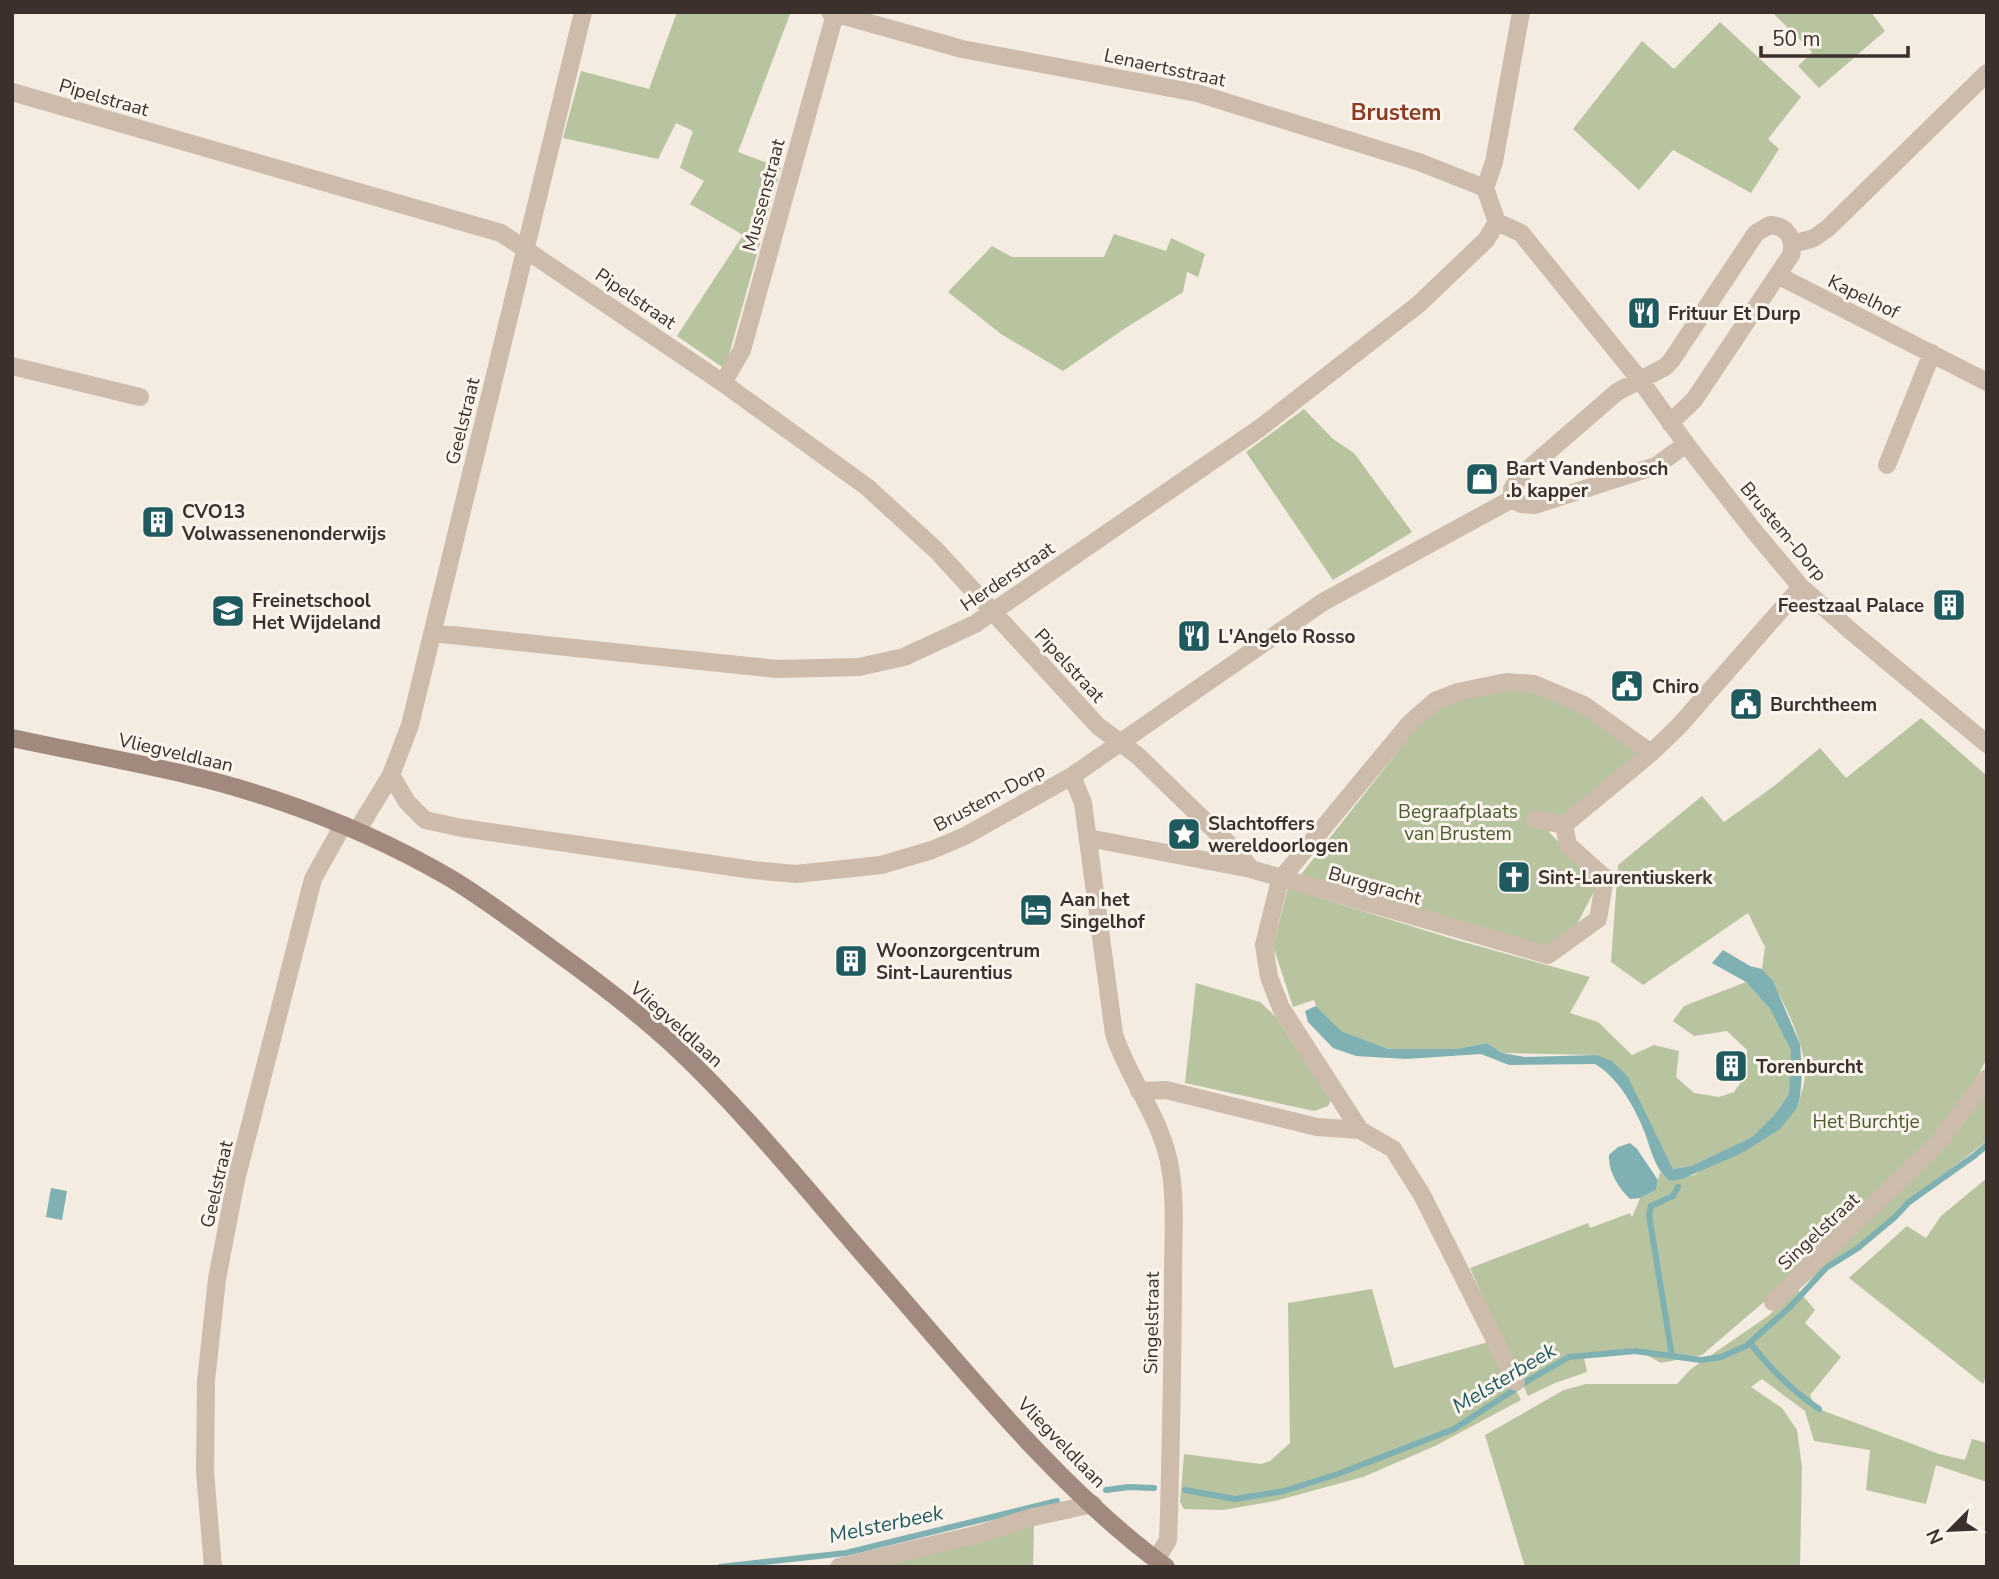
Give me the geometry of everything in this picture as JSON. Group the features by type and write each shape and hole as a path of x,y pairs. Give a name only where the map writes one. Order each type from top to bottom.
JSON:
{"main road":[{"name":"Vliegveldlaan","path":"12,738 212,780 279,801 350,828 411,856 453,880 581,970 674,1046 748,1123 1010,1420 1093,1504 1161,1563"}],"street":[{"name":"Geelstraat","path":"213,1567 205,1472 206,1381 217,1279 236,1180 313,879 390,775 410,725 583,12"},
{"path":"1497,222 1485,188 1494,162 1521,12"},
{"name":"Lenaertsstraat","path":"832,13 962,50 1196,93 1406,158 1485,188"},
{"name":"Mussenstraat","path":"723,383 742,350 832,13"},
{"path":"1793,244 1814,238 1828,228 1987,73"},
{"name":"Pipelstraat","path":"12,92 501,233 723,383 867,487 936,550 1098,726 1120,741"},
{"name":"Brustem-Dorp","path":"1497,222 1521,233 1640,380 1686,444 1801,587 1987,744"},
{"name":"Herderstraat","path":"432,633 777,669 859,667 904,657 975,624 1260,428 1419,304 1486,240 1497,222"},
{"path":"1670,423 1694,400 1791,256 1791,237 1782,227 1770,225 1760,229 1671,361 1665,367 1617,391 1520,476 1512,489 1512,499 1521,504 1535,505 1656,466 1686,444"},
{"name":"Kapelhof","path":"1779,276 1987,382"},
{"path":"1888,466 1932,353"},
{"path":"12,366 140,397"},
{"name":"Brustem-Dorp","path":"390,775 407,802 425,820 462,828 796,874 881,864 932,850 977,830 1072,776 1323,602 1512,499"},
{"path":"1535,819 1564,825 1651,753 1679,726 1801,587"},
{"name":"Burggracht","path":"1564,825 1568,845 1605,878 1598,919 1548,955 1280,880 1409,724 1435,701 1458,692 1506,682 1534,684 1584,705 1651,753"},
{"path":"1120,741 1240,855 1251,869"},
{"name":"Singelstraat","path":"1072,776 1083,803 1114,1034 1121,1056 1163,1139 1170,1167 1170,1514 1168,1541 1161,1563"},
{"path":"1088,838 1251,869 1280,880 1264,944 1269,976 1281,1007 1360,1130"},
{"name":"Singelstraat","path":"1773,1302 1939,1142 1987,1077"},
{"path":"1139,1091 1166,1090 1317,1127 1360,1130 1393,1149 1422,1195 1516,1382"},
{"path":"839,1567 1093,1504"}],"green space":[{"path":"677,12 790,14 738,152 781,168 725,369 677,336 743,235 690,204 704,181 680,168 693,131 676,123 658,159 563,138 581,71 649,89"},
{"path":"1772,12 1871,12 1885,31 1819,88 1798,66 1812,52"},
{"path":"1720,22 1801,97 1768,139 1779,149 1751,193 1673,150 1639,190 1573,129 1642,41 1674,69"},
{"path":"1114,234 1166,251 1171,238 1205,254 1198,277 1187,272 1183,292 1063,371 1001,334 948,292 992,246 1012,257 1104,257"},
{"path":"1304,409 1333,439 1354,453 1412,532 1333,580 1246,452"},
{"name":"Begraafplaats van Brustem","path":"1510,690 1546,694 1581,712 1642,753 1549,832 1598,884 1577,924 1556,950 1299,877 1429,715 1459,700"},
{"name":"Het Burchtje","path":"1921,718 1987,776 1987,1058 1978,1076 1933,1137 1772,1295 1702,1355 1661,1363 1634,1348 1584,1358 1587,1372 1528,1396 1470,1268 1588,1223 1590,1228 1630,1213 1632,1217 1640,1198 1656,1190 1660,1172 1669,1181 1694,1175 1797,1108 1805,1079 1804,1058 1796,1031 1762,969 1765,947 1748,913 1643,985 1611,962 1618,865 1702,796 1724,822 1820,748 1846,778"},
{"path":"1288,888 1453,939 1590,977 1570,1013 1598,1022 1632,1055 1654,1045 1679,1051 1676,1077 1694,1093 1719,1097 1734,1092 1746,1075 1747,1050 1727,1031 1694,1036 1673,1021 1684,1006 1746,982 1770,1009 1792,1050 1789,1094 1775,1114 1752,1137 1691,1166 1673,1169 1653,1129 1596,1055 1502,1053 1487,1043 1456,1049 1388,1049 1340,1031 1316,1006 1314,1000 1293,1007 1273,946"},
{"path":"1196,983 1260,1002 1276,1017 1331,1100 1328,1106 1314,1111 1185,1083"},
{"path":"1987,1087 1987,1140 1915,1196 1863,1242 1826,1266 1798,1290"},
{"path":"1987,1178 1987,1375 1983,1384 1849,1278 1907,1226 1926,1238 1941,1216"},
{"path":"1372,1289 1394,1368 1492,1341 1521,1400 1435,1446 1363,1477 1275,1501 1223,1510 1184,1509 1180,1502 1184,1454 1261,1464 1270,1461 1290,1443 1288,1303"},
{"path":"1798,1290 1815,1310 1805,1323 1841,1357 1810,1395 1816,1408 1939,1454 1965,1460 1972,1439 1987,1443 1987,1482 1936,1465 1926,1504 1866,1490 1870,1450 1814,1441 1805,1411 1762,1379 1751,1387 1782,1408 1797,1430 1802,1467 1800,1567 1525,1567 1485,1435 1564,1390 1586,1384 1677,1384 1691,1369 1768,1316"},
{"path":"1034,1524 1033,1567 856,1567"}],"water":[{"path":"1723,950 1750,966 1762,969 1773,981 1800,1044 1800,1097 1797,1108 1780,1129 1742,1153 1682,1179 1669,1181 1655,1162 1629,1100 1617,1083 1595,1064 1509,1065 1481,1054 1406,1059 1356,1056 1333,1048 1308,1022 1305,1011 1316,1006 1341,1031 1388,1049 1456,1049 1487,1043 1502,1053 1525,1057 1596,1055 1612,1061 1628,1077 1673,1169 1691,1166 1752,1137 1775,1114 1789,1094 1791,1050 1770,1009 1746,982 1712,963"},
{"path":"1630,1143 1658,1180 1656,1190 1640,1198 1630,1199 1615,1179 1610,1168 1609,1155 1618,1147"},
{"path":"51,1188 67,1191 62,1220 46,1217"}],"waterway":[{"name":"Melsterbeek","path":"1185,1490 1235,1499 1284,1491 1338,1474 1454,1429 1569,1357 1635,1351 1701,1360 1721,1357 1746,1346 1790,1307 1826,1268 1858,1248 1909,1202 1987,1145"},
{"path":"1672,1356 1649,1215 1651,1206 1673,1196 1678,1187"},
{"path":"1750,1343 1782,1379 1819,1409"},
{"name":"Melsterbeek","path":"1106,1490 1154,1488"},
{"name":"Melsterbeek","path":"720,1567 846,1553 1057,1501"}],"place":[{"name":"Frituur Et Durp","path":"1644,313"},
{"name":"Bart Vandenbosch .b kapper","path":"1482,479"},
{"name":"CVO13 Volwassenenonderwijs","path":"158,522"},
{"name":"Feestzaal Palace","path":"1949,605"},
{"name":"Freinetschool Het Wijdeland","path":"228,611"},
{"name":"L'Angelo Rosso","path":"1194,636"},
{"name":"Chiro","path":"1627,686"},
{"name":"Burchtheem","path":"1746,704"},
{"name":"Slachtoffers wereldoorlogen","path":"1184,834"},
{"name":"Sint-Laurentiuskerk","path":"1514,877"},
{"name":"Aan het Singelhof","path":"1036,910"},
{"name":"Woonzorgcentrum Sint-Laurentius","path":"851,961"},
{"name":"Torenburcht","path":"1731,1066"}],"district":[{"name":"Brustem","path":"1396,112"}]}
